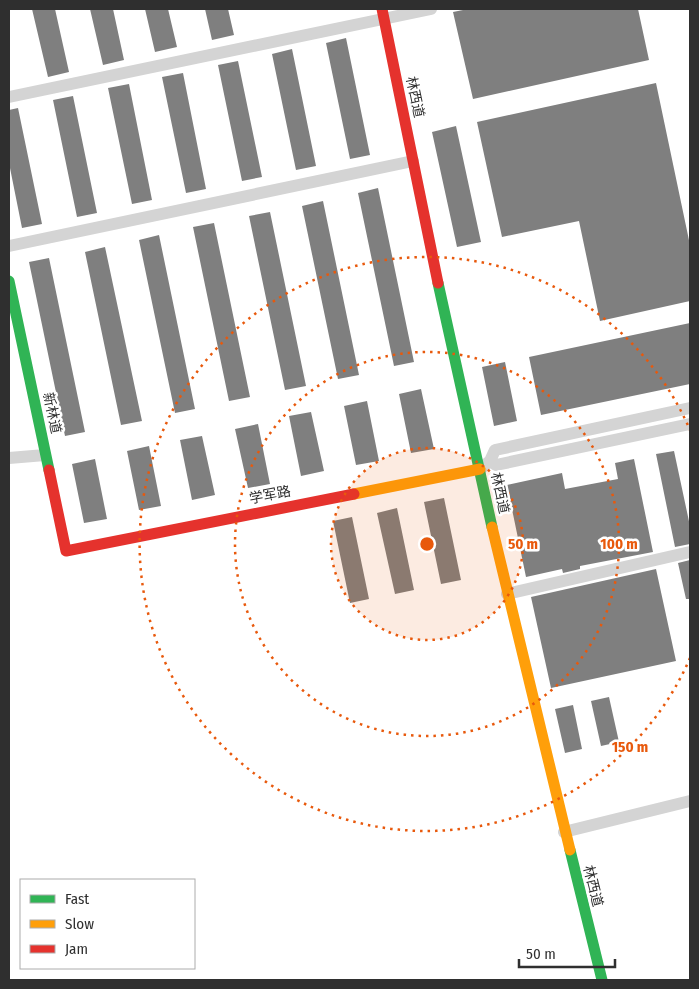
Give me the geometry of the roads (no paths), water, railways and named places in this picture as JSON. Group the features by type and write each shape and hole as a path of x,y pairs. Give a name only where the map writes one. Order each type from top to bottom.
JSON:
{"main road":[{"name":"林西道","path":"383,14 456,368 507,594 564,832 602,980"},
{"name":"新林道","path":"9,281 66,551"},
{"name":"学军路","path":"66,551 480,469"}],"street":[{"path":"9,97 383,14 431,9"},
{"path":"9,246 414,161"},
{"path":"480,469 490,461 496,450 690,408"},
{"path":"490,461 496,465 690,424"},
{"path":"9,458 46,455"},
{"path":"507,594 690,552"},
{"path":"564,832 690,801"}]}
